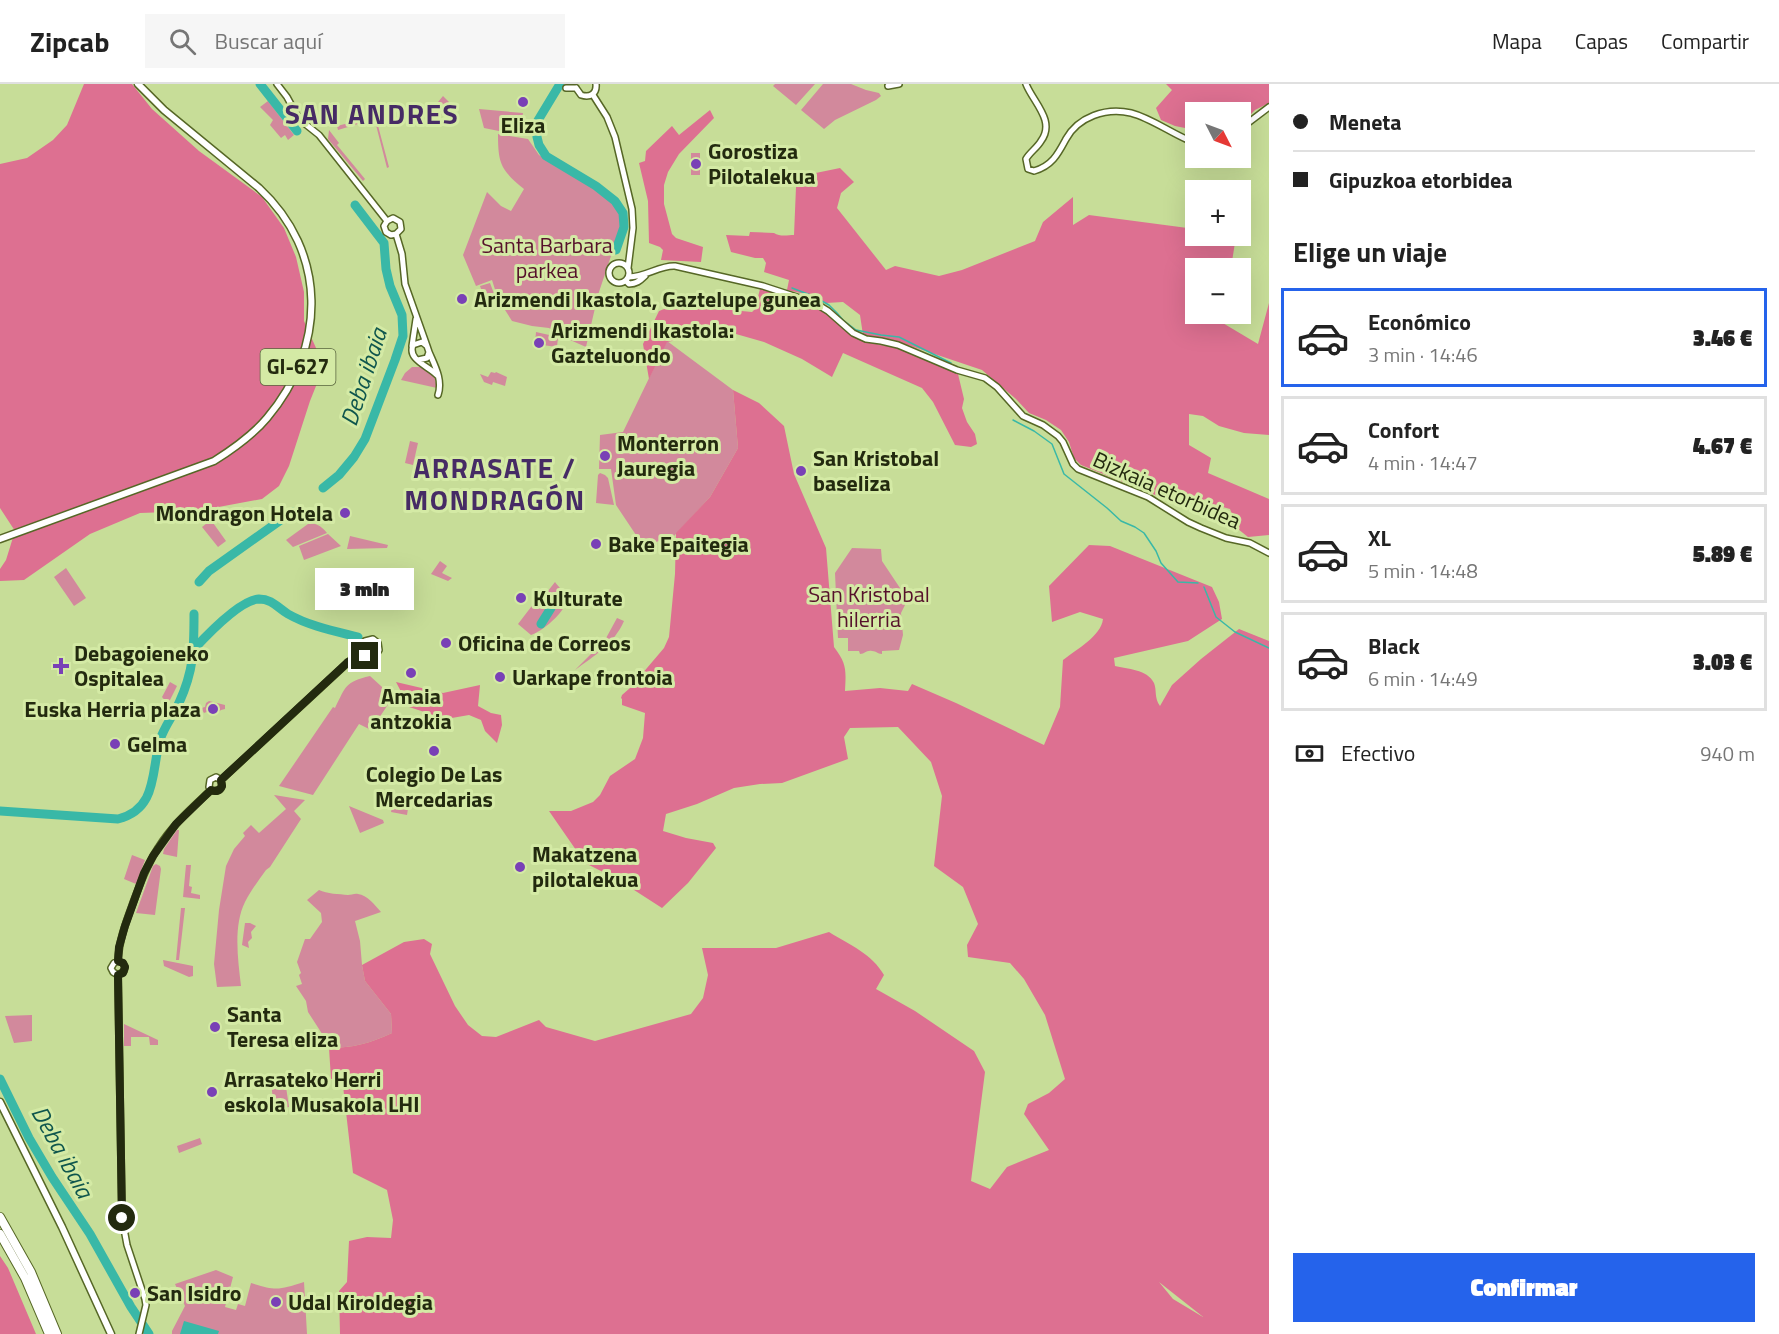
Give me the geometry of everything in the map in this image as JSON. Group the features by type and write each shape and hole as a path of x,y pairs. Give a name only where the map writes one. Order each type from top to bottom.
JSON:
{"highway":[{"path":"0,1217 31,1272 57,1334"},
{"path":"0,1234 30,1289 49,1334"}],"main road":[{"name":"GI-627","path":"0,539 214,461 232,449 266,419 289,386 304,352 311,312 310,279 301,245 288,221 274,202 259,188 164,110 138,84"},
{"path":"0,1102 62,1227 111,1334"}],"street":[{"path":"277,84 299,119 319,135 387,220"},
{"path":"566,88 577,86 582,95 587,97 593,95 596,84"},
{"path":"888,86 900,84"},
{"path":"1026,84 1044,114 1047,125 1045,135 1026,159 1028,169 1034,171 1049,165 1069,134 1081,121 1091,116 1119,112 1131,113 1185,137"},
{"path":"593,95 607,117 615,137 632,209 633,228 628,279 617,283 610,276 611,268 620,263 630,246"},
{"path":"1251,121 1269,107"},
{"path":"393,218 400,222 401,229 396,234 391,235 386,232 384,226 387,220 393,218"},
{"path":"396,234 402,254 405,284 441,384 438,395"},
{"path":"620,263 628,268"},
{"name":"Bizkaia etorbidea","path":"628,279 628,284 633,284 646,275 665,267 675,266 763,286 799,297 822,307 853,333 866,339 898,345 957,370 985,378 997,387 1023,416 1043,425 1058,436 1078,469 1148,497 1201,528 1226,538 1250,543 1269,553"},
{"path":"416,318 412,355 438,376"},
{"path":"412,347 419,342 428,349"},
{"path":"418,360 427,358 428,349"},
{"path":"221,780 348,662 361,649 363,642 368,639 375,640 378,644 380,648 377,655 365,656 348,662"},
{"path":"361,649 365,656"},
{"path":"211,790 208,784 211,778 218,777 221,780"},
{"path":"211,790 220,790 221,780"},
{"path":"118,961 125,926 144,873 153,856 176,824 211,790"},
{"path":"118,961 111,968 114,974 118,975"},
{"path":"118,961 125,967 123,973 118,975"},
{"path":"118,975 122,1218 126,1245 145,1299 144,1314 138,1334"}],"green space":[{"path":"775,84 815,84 796,105 773,86"},
{"path":"823,84 851,84 879,93 881,96 835,120 824,129 801,110"},
{"path":"443,96 455,108 426,122 433,108"},
{"path":"268,101 294,135 288,140 285,135 281,138 270,125 273,120 260,107"},
{"path":"479,109 523,113 519,135 484,128"},
{"path":"372,117 374,122 377,122 389,167 387,168 376,125 370,127 368,121 338,130 337,126"},
{"path":"329,130 339,143 337,145 365,179 363,181 328,139"},
{"name":"Santa Barbara parkea","path":"498,134 528,139 539,155 599,192 615,205 619,213 622,229 598,295 586,347 549,328 512,321 498,299 492,280 476,286 463,255 487,192 501,206 511,211 524,189 510,177 502,166"},
{"name":"Gorostiza Pilotalekua","path":"691,153 700,153 700,175 691,175"},
{"path":"490,283 496,299 486,303 480,286"},
{"path":"536,332 558,337 557,347 535,344"},
{"path":"667,341 733,390 738,448 710,497 674,536 647,545 640,541 616,505 611,469 599,469 600,435 623,432"},
{"path":"412,367 422,367 434,375 437,388 401,380"},
{"path":"491,372 507,377 505,386 484,382 480,374 488,377"},
{"path":"410,441 418,443 413,465 405,463"},
{"path":"600,473 608,478 614,505 596,503"},
{"path":"211,520 226,541 218,547 202,527"},
{"path":"308,524 319,526 327,533 293,547 286,540"},
{"path":"328,534 341,546 304,560 299,546"},
{"path":"350,536 388,545 387,548 347,549"},
{"name":"San Kristobal hilerria","path":"852,548 881,549 882,561 900,588 900,598 903,599 905,605 901,613 903,635 899,650 882,651 882,654 870,651 860,654 859,651 848,651 848,638 838,638 835,573"},
{"path":"440,561 447,566 442,573 452,578 448,581 431,574"},
{"path":"66,568 86,598 74,606 54,577"},
{"path":"555,582 566,598 563,609 541,630 531,635 518,624 541,594 544,596"},
{"path":"617,618 624,621 615,636 603,649 575,670 605,640"},
{"path":"370,676 393,697 371,730 359,724 313,795 279,786 333,707 335,708 347,686 356,680"},
{"path":"170,682 177,686 168,704 162,697"},
{"path":"209,701 225,705 225,709 215,715 209,711 204,713 201,708 205,707"},
{"path":"395,794 406,796 405,801 409,802 407,815 391,812"},
{"path":"274,795 305,800 294,811 301,819 270,867 252,889 241,911 237,943 241,986 217,987 214,964 226,866 234,849 245,836 243,833 251,825 259,833 286,809"},
{"path":"349,806 383,820 384,823 360,833"},
{"path":"179,830 177,857 163,854 164,849"},
{"path":"132,855 145,860 136,884 124,879"},
{"path":"156,864 161,869 155,915 136,913 153,866"},
{"path":"186,865 191,865 189,886 192,887 191,893 200,895 200,899 183,897"},
{"path":"319,890 333,894 365,896 381,912 355,921 365,981 391,1014 392,1033 377,1040 346,1047 329,1048 296,986 302,984 297,962 305,939 310,939 322,922 321,913 307,900"},
{"path":"181,908 185,908 179,960 176,960"},
{"path":"245,923 256,926 251,932 249,948 242,945"},
{"path":"163,960 193,966 193,976 189,977 164,966"},
{"path":"32,1015 32,1041 14,1043 5,1016"},
{"path":"124,1024 158,1040 158,1045 150,1045 149,1037 131,1037 131,1046 124,1046"},
{"path":"285,1080 289,1107 274,1109 271,1082"},
{"path":"200,1138 202,1144 179,1153 177,1146"},
{"name":"Udal Kiroldegia","path":"216,1270 233,1277 225,1307 236,1310 238,1304 245,1306 251,1283 278,1289 304,1282 307,1334 172,1334 185,1306 175,1284"}],"shaded area":[{"path":"84,84 132,84 152,109 199,151 262,197 284,228 296,257 304,292 304,321 324,366 289,466 279,486 262,499 197,511 140,513 90,534 24,580 0,581 0,569 6,560 15,531 0,508 0,164 27,158 53,140 67,125"},
{"path":"1166,84 1269,84 1269,103 1251,114 1251,102 1185,102 1185,128 1161,120 1156,108 1172,90"},
{"path":"710,110 714,118 679,154 668,172 664,185 664,204 672,234 676,238 703,247 701,262 661,260 663,250 649,243 648,201 639,163 645,161 646,151 672,126 679,135"},
{"path":"840,168 854,182 841,193 837,208 886,270 895,266 939,276 962,270 1035,241 1043,222 1073,197 1073,225 1089,215 1185,228 1185,246 1234,246 1233,258 1185,258 1185,324 1224,324 1258,344 1269,303 1269,435 1244,433 1219,426 1203,416 1189,414 1189,445 1211,458 1208,473 1269,499 1269,535 1248,537 1238,529 1230,509 1212,504 1206,499 1180,505 1081,465 1074,458 1069,442 1061,430 1029,413 982,370 893,340 863,335 860,315 843,302 826,303 814,296 787,290 789,280 764,272 766,263 763,258 731,252 726,235 749,236 750,232 794,235 796,187 806,175"},
{"path":"760,289 805,301 820,308 858,337 880,345 895,347 958,374 964,399 962,408 975,434 977,444 971,447 955,445 933,402 922,388 843,353 832,377 802,359 764,342 715,328 687,333 667,342 649,379 643,344 659,311 682,302 752,312 755,309"},
{"path":"733,390 759,403 784,426 794,474 826,548 834,647 845,667 845,691 880,688 908,691 912,684 1044,745 1060,707 1063,660 1093,637 1103,619 1080,612 1052,622 1049,586 1089,545 1110,546 1212,587 1219,602 1222,619 1188,641 1114,658 1115,666 1136,670 1151,678 1160,706 1172,685 1239,629 1269,641 1269,1334 340,1334 339,1291 347,1282 349,1241 367,1237 391,1238 393,1220 387,1190 353,1173 342,1077 331,1079 329,1048 361,1044 392,1033 391,1014 365,981 362,965 404,942 424,939 432,944 430,954 455,1006 468,1025 482,1036 496,1037 539,1020 546,1027 595,1041 691,1014 703,998 708,975 702,948 776,948 829,932 860,951 879,968 884,975 876,989 915,1011 974,1051 985,1072 971,1181 990,1189 1007,1167 1049,1150 1024,1114 1028,1104 1049,1093 1065,1079 1045,1015 1024,979 1010,963 968,957 967,945 978,924 963,887 934,866 942,796 931,762 898,727 850,728 844,737 848,759 782,783 734,788 666,814 663,831 713,843 716,848 688,883 662,908 617,879 585,863 549,811 571,811 593,802 600,795 610,776 635,759 643,738 645,713 622,705 621,698 664,648 669,637 676,533 710,497 738,448","holes":["1159,1282 1203,1317 1173,1299"]},
{"path":"396,682 443,693 480,685 478,706 501,715 502,725 497,743 485,731 481,720 469,715 446,719 409,707"},
{"path":"0,1256 8,1268 36,1334 0,1334"}],"water":[{"path":"184,1321 219,1331 218,1334 180,1334"}],"waterway":[{"name":"Deba ibaia","path":"260,84 297,131"},
{"path":"560,84 537,122 539,145 546,156 596,186 615,201 623,213 624,227 616,250"},
{"name":"Deba ibaia","path":"323,488 339,475 365,439 403,336 402,315 390,286 386,269 384,243 355,205"},
{"path":"792,288 829,305 856,330 899,337 951,363"},
{"path":"1013,420 1052,444 1064,474 1121,521 1144,533 1161,563 1178,582 1198,583"},
{"name":"Deba ibaia","path":"199,582 209,571 292,512"},
{"path":"1204,587 1216,617 1235,632 1269,648"},
{"path":"194,649 215,627 243,605 259,599 271,602 304,622 358,637"},
{"path":"541,624 551,608"},
{"name":"Deba ibaia","path":"0,811 118,819 131,814 140,807 151,787 162,735 188,680 193,649 194,614"},
{"name":"Deba ibaia","path":"0,1079 29,1138 90,1234 149,1334"}],"place":[{"name":"Eliza","path":"523,102"},
{"name":"Gorostiza Pilotalekua","path":"696,164"},
{"name":"Arizmendi Ikastola, Gaztelupe gunea","path":"462,299"},
{"name":"Arizmendi Ikastola: Gazteluondo","path":"539,343"},
{"name":"Monterron Jauregia","path":"605,456"},
{"name":"San Kristobal baseliza","path":"801,471"},
{"name":"Mondragon Hotela","path":"345,513"},
{"name":"Bake Epaitegia","path":"596,544"},
{"name":"Kulturate","path":"521,598"},
{"name":"Oficina de Correos","path":"446,643"},
{"name":"Debagoieneko Ospitalea","path":"61,666"},
{"name":"Amaia antzokia","path":"411,673"},
{"name":"Uarkape frontoia","path":"500,677"},
{"name":"Euska Herria plaza","path":"213,709"},
{"name":"Gelma","path":"115,744"},
{"name":"Colegio De Las Mercedarias","path":"434,751"},
{"name":"Makatzena pilotalekua","path":"520,867"},
{"name":"Santa Teresa eliza","path":"215,1027"},
{"name":"Arrasateko Herri eskola Musakola LHI","path":"212,1092"},
{"name":"San Isidro","path":"135,1293"},
{"name":"Udal Kiroldegia","path":"276,1302"}],"district":[{"name":"SAN ANDRES","path":"372,114"},
{"name":"ARRASATE / MONDRAGÓN","path":"495,484"}],"route":[{"path":"122,1218 118,975 123,973 125,967 122,962 118,961 125,926 144,873 157,849 184,815 211,790 220,790 221,780 348,662 365,656"}]}
